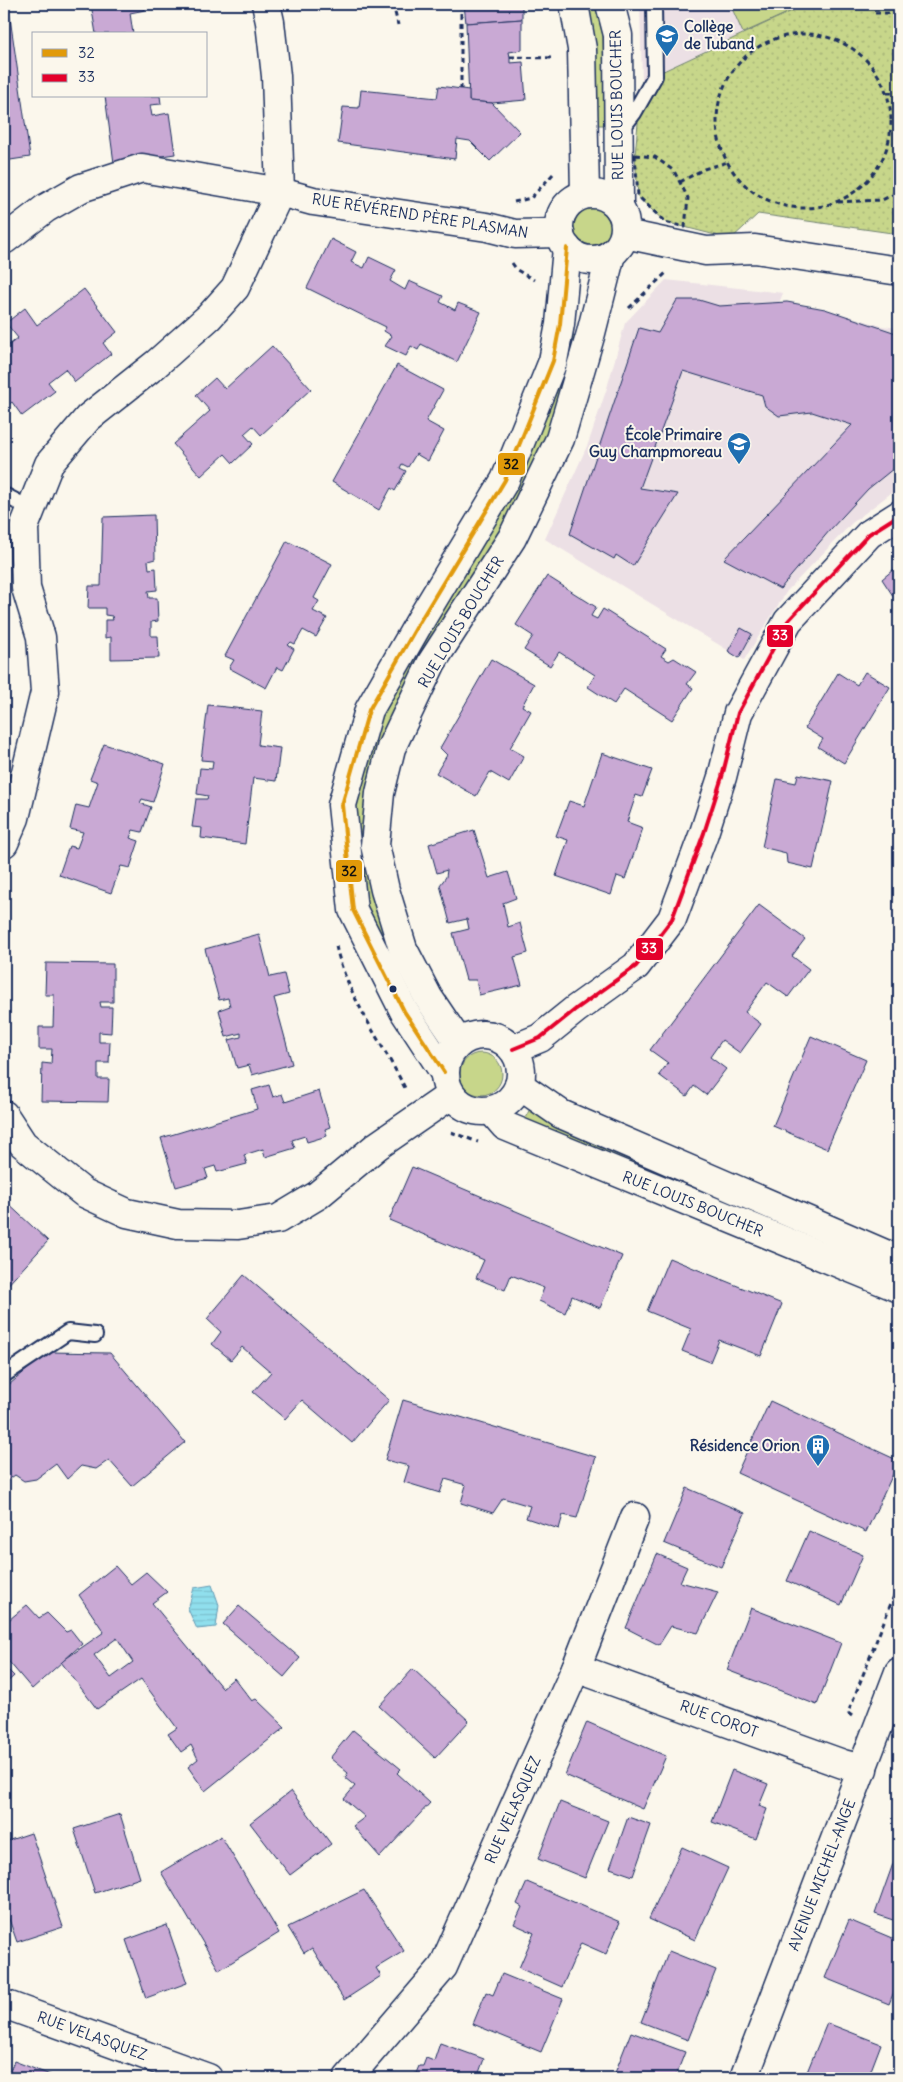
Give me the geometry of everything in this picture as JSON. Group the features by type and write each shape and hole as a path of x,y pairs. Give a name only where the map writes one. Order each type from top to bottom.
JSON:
{"street":[{"path":"4,843 15,818 45,692 41,637 26,588 24,527 49,464 88,418 156,364 209,318 235,288 280,192 276,76 266,4"},
{"path":"574,4 582,50 585,194"},
{"name":"RUE LOUIS BOUCHER","path":"459,1043 428,997 403,949 385,890 375,845 380,793 390,748 432,662 512,538 560,439 591,333 618,232 618,35 610,4"},
{"name":"RUE RÉVÉREND PÈRE PLASMAN","path":"4,240 46,208 81,188 142,168 280,192 313,201 487,227 515,234 563,241"},
{"path":"510,1037 520,1060 521,1073 519,1085 514,1096 504,1105 492,1111 480,1112 468,1109 459,1103 404,1011 353,910 342,804 369,710 505,480 553,361 560,324 563,241 560,222 563,211 570,202 585,194 596,194 612,200 618,232 599,259 588,260 576,256 563,241"},
{"path":"618,232 706,251 756,249 899,271"},
{"path":"4,1115 23,1144 84,1193 127,1213 178,1224 238,1225 278,1219 318,1196 448,1083 451,1051 459,1043 469,1037 487,1035 504,1041 510,1037 540,1038 636,966 672,919 704,833 722,777 738,713 788,621 869,534 899,515"},
{"name":"RUE LOUIS BOUCHER","path":"519,1085 561,1114 899,1260"},
{"name":"RUE LOUIS BOUCHER","path":"492,1111 505,1126 899,1288"},
{"name":"RUE VELASQUEZ","path":"348,2078 443,1967 576,1668 635,1517"},
{"name":"RUE COROT","path":"576,1668 843,1764 863,1769"},
{"name":"AVENUE MICHEL-ANGE","path":"744,2078 899,1672"},
{"name":"RUE VELASQUEZ","path":"4,2004 208,2078"}],"lane":[{"path":"619,133 634,113 655,76 654,4"},
{"path":"4,495 31,509"},
{"path":"4,1376 68,1332 95,1335"}],"path":[{"path":"393,4 398,25"},
{"path":"461,4 461,89"},
{"path":"875,13 899,13"},
{"path":"837,202 862,187 880,165 890,138 891,109 886,93 882,81 865,57 841,41 812,33 783,36 757,48 742,61 735,68 721,94 716,122 721,150 735,175 756,194 782,206 810,209 837,202 882,200 899,192"},
{"path":"510,57 556,58"},
{"path":"886,93 899,94"},
{"path":"635,156 655,157 674,171 688,198 685,227"},
{"path":"680,182 704,169 728,162"},
{"path":"506,203 531,198 554,174 556,167"},
{"path":"628,309 668,271"},
{"path":"478,1020 510,1037"}],"shaded area":[{"name":"Collège de Tuband","path":"640,4 807,4 642,81"},
{"name":"École Primaire Guy Champmoreau","path":"666,280 783,293 779,303 787,302 825,309 882,326 899,328 899,487 852,523 787,591 744,660 545,539 588,444 607,388 625,323"}],"green space":[{"path":"585,4 596,4 603,36 606,125 594,125"},
{"path":"730,4 807,4 743,33"},
{"path":"807,4 899,4 899,234 758,214 731,239 665,222 638,197 635,155 642,81"},
{"path":"589,206 597,206 608,212 614,227 608,242 597,248 589,248 578,242 572,231 572,223 578,212"},
{"path":"568,334 580,337 551,432 367,801 443,1027 432,1040 361,908 354,801 377,722"},
{"path":"485,1053 493,1056 499,1062 502,1074 499,1086 493,1092 477,1095 469,1092 463,1086 460,1070 463,1062 469,1056"},
{"path":"531,1107 899,1266 899,1281 524,1120"}],"water":[{"path":"212,1585 219,1605 216,1627 197,1629 188,1609 194,1588"}],"building":[{"path":"4,4 8,4 30,157 4,161"},
{"path":"91,4 144,4 145,10 130,13 133,32 96,32"},
{"path":"464,4 522,4 522,19 466,23"},
{"path":"522,19 522,50 509,52 510,63 523,62 526,100 492,103 469,101 466,23"},
{"path":"439,86 469,90 469,101 492,103 520,132 490,161 470,141 457,139 455,159 338,143 343,107 359,108 361,90 437,98"},
{"path":"105,98 160,98 161,104 150,105 152,116 169,113 175,154 114,163"},
{"path":"331,239 356,252 351,262 364,268 369,257 396,270 390,281 405,290 409,281 443,296 440,302 455,310 458,303 481,312 457,362 421,344 418,350 411,346 406,356 385,346 392,336 384,331 386,327 307,288"},
{"path":"84,289 117,332 103,343 111,354 75,382 65,369 48,382 55,391 22,416 12,402 4,408 4,349 18,338 6,323 25,308 37,325"},
{"path":"677,300 699,300 719,306 787,302 825,309 899,334 899,464 868,489 780,589 724,559 852,425 812,412 779,416 765,406 762,395 683,371 640,488 678,494 633,566 616,555 614,559 570,534 639,328 658,333"},
{"path":"272,346 311,389 261,435 253,426 244,434 253,444 233,463 225,454 201,476 173,444 210,411 196,395 215,378 225,389"},
{"path":"397,365 443,390 426,421 444,431 428,461 416,454 408,467 402,464 400,468 406,471 395,491 391,488 379,510 332,482"},
{"path":"154,515 155,559 148,561 149,569 156,568 157,590 148,591 149,598 157,598 158,621 151,622 151,636 158,636 159,658 111,659 111,637 105,638 105,620 113,620 112,616 105,615 105,608 88,608 89,586 101,586 103,517"},
{"path":"287,541 332,564 314,598 319,601 313,611 327,618 316,637 303,630 295,644 291,642 288,645 294,649 283,670 277,667 266,688 229,668 234,660 225,656"},
{"path":"899,565 899,605 882,579"},
{"path":"547,576 596,607 591,616 597,619 603,609 666,649 661,656 669,661 674,658 696,672 687,684 693,688 672,720 624,689 614,704 588,687 595,675 559,652 550,666 524,650 533,636 516,625"},
{"path":"741,628 752,634 739,658 728,651"},
{"path":"491,659 534,684 522,706 531,711 510,748 524,756 509,783 490,772 476,796 436,773 447,755 440,748"},
{"path":"865,672 890,687 844,763 818,747 823,739 805,728 838,673 857,685"},
{"path":"208,705 262,711 258,745 280,748 276,781 253,778 245,844 201,838 202,828 192,827 196,799 207,799 208,796 197,794 200,768 212,769 213,761 201,760"},
{"path":"104,744 165,764 153,802 142,799 140,803 151,807 142,832 133,830 130,838 139,841 130,868 121,866 111,893 59,875 69,846 77,848 83,832 70,829 76,805 89,808 98,782 90,779"},
{"path":"602,753 652,770 642,797 636,795 627,822 643,828 625,879 617,876 611,895 556,876 568,840 556,836 569,801 584,806"},
{"path":"798,774 833,781 813,869 787,863 786,853 762,847 777,779 796,783"},
{"path":"474,830 489,878 508,872 516,898 503,903 508,927 520,923 528,953 514,957 522,985 479,995 476,980 466,980 453,933 469,929 467,919 450,923 440,885 446,877 447,870 437,873 429,844"},
{"path":"759,905 805,939 792,956 809,969 788,997 767,982 745,1012 761,1024 740,1053 722,1040 710,1057 726,1069 706,1095 694,1086 687,1096 659,1075 668,1063 650,1050"},
{"path":"259,934 270,977 284,974 289,994 274,998 292,1064 252,1075 249,1065 237,1068 229,1040 241,1037 241,1033 226,1037 219,1010 230,1006 228,998 219,1000 205,949"},
{"path":"46,963 113,964 113,1002 100,1002 101,1007 112,1007 111,1033 99,1032 99,1042 110,1042 109,1063 98,1063 98,1079 109,1079 108,1102 41,1101 42,1063 51,1064 52,1049 39,1049 39,1027 53,1027 54,995 45,995"},
{"path":"811,1036 866,1060 827,1149 773,1126"},
{"path":"269,1085 273,1097 282,1094 285,1102 319,1091 330,1127 325,1129 327,1136 307,1142 305,1136 292,1140 295,1148 265,1157 263,1149 244,1155 247,1164 217,1172 215,1166 205,1169 208,1178 176,1187 161,1138 257,1109 252,1090"},
{"path":"412,1167 622,1256 600,1308 572,1296 565,1313 539,1301 544,1288 511,1275 505,1290 476,1278 484,1260 389,1220"},
{"path":"4,1200 48,1241 4,1289"},
{"path":"669,1258 782,1304 761,1356 719,1340 710,1362 682,1351 691,1329 647,1311"},
{"path":"244,1275 389,1400 352,1443 302,1400 285,1419 253,1392 271,1372 242,1347 231,1360 212,1344 221,1332 207,1319"},
{"path":"48,1352 110,1353 185,1442 132,1486 109,1460 96,1469 81,1466 67,1479 56,1464 36,1479 24,1481 15,1475 4,1483 4,1389"},
{"path":"403,1400 596,1457 577,1518 563,1515 559,1529 526,1518 530,1506 503,1498 493,1513 461,1503 466,1485 445,1479 440,1493 404,1482 409,1466 385,1460"},
{"name":"Résidence Orion","path":"770,1401 899,1461 866,1532 737,1473"},
{"path":"687,1488 745,1513 721,1567 664,1543"},
{"path":"809,1531 863,1555 841,1605 787,1581"},
{"path":"657,1554 687,1567 680,1582 718,1592 698,1633 671,1626 659,1645 626,1628"},
{"path":"115,1566 131,1584 146,1572 167,1592 152,1603 222,1688 234,1678 252,1701 256,1699 285,1727 205,1791 188,1767 198,1759 191,1745 181,1752 168,1734 177,1728 141,1679 97,1709 61,1662 104,1632 79,1595","holes":["117,1638 133,1662 111,1678 94,1655"]},
{"path":"27,1605 39,1618 47,1613 66,1632 71,1630 82,1644 32,1689 4,1656 4,1624"},
{"path":"239,1606 300,1658 284,1677 223,1624"},
{"path":"751,1608 841,1643 817,1705 727,1670"},
{"path":"4,1666 14,1676 4,1685"},
{"path":"413,1669 469,1721 435,1758 379,1706"},
{"path":"587,1722 666,1756 643,1809 565,1775"},
{"path":"353,1730 401,1769 397,1773 430,1803 380,1857 353,1826 365,1817 344,1799 355,1786 345,1778 348,1773 330,1758"},
{"path":"732,1770 768,1784 759,1806 767,1809 756,1839 712,1822"},
{"path":"291,1791 331,1844 290,1875 250,1823"},
{"path":"560,1802 608,1821 585,1878 538,1859"},
{"path":"120,1814 140,1878 95,1893 74,1829"},
{"path":"628,1817 651,1825 633,1876 610,1868"},
{"path":"31,1833 63,1927 17,1942 4,1905 4,1842"},
{"path":"221,1836 279,1933 219,1970 161,1872"},
{"path":"682,1847 728,1868 695,1940 649,1919"},
{"path":"899,1847 899,1922 875,1914"},
{"path":"527,1882 620,1922 606,1954 581,1943 562,1987 519,1968 534,1933 514,1924 522,1907 517,1904"},
{"path":"364,1890 404,1951 376,1968 381,1976 344,2000 312,1948 304,1953 288,1927"},
{"path":"849,1920 899,1941 899,1979 889,2004 825,1978"},
{"path":"167,1925 187,1983 146,1998 126,1940"},
{"path":"669,1951 716,1970 688,2040 641,2022"},
{"path":"502,1974 563,1999 541,2052 473,2024 486,1992 493,1995"},
{"path":"827,2023 881,2044 868,2078 822,2078 807,2072"},
{"path":"631,2032 685,2052 675,2078 613,2078"},
{"path":"440,2043 484,2059 477,2078 414,2078 419,2066 423,2066 426,2058 434,2061"},
{"path":"14,2061 58,2078 7,2078"}],"transit line":[{"name":"32","path":"444,1072 404,1011 353,910 342,805 369,710 505,480 553,361 560,324 567,248"},
{"name":"33","path":"513,1049 540,1038 576,1009 636,966 672,919 704,833 722,777 738,713 788,621 869,534 899,515"}],"place":[{"name":"Collège de Tuband","path":"667,57"},
{"name":"École Primaire Guy Champmoreau","path":"739,465"},
{"name":"Résidence Orion","path":"818,1467"}]}
